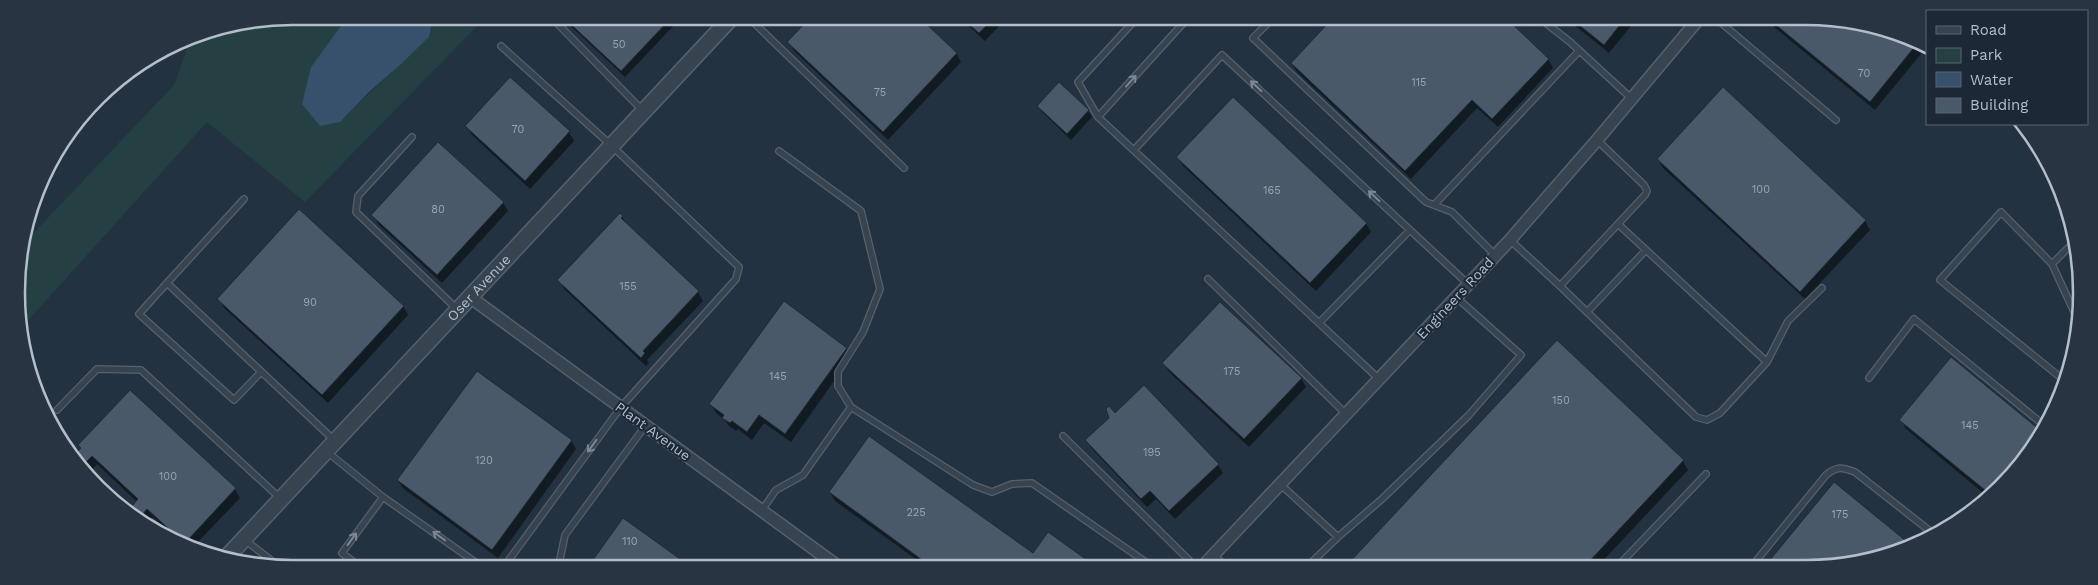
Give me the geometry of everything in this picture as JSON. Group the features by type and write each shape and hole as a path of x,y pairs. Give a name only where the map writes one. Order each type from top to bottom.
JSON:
{"street":[{"name":"Oser Avenue","path":"231,553 725,25"},
{"name":"Engineers Road","path":"1208,560 1510,240 1694,25"},
{"name":"Plant Avenue","path":"470,297 762,510 827,560"}],"lane":[{"path":"559,25 644,111"},
{"path":"756,25 904,168"},
{"path":"1130,25 1078,82 1098,117 1379,379"},
{"path":"1098,117 1182,25"},
{"path":"1266,25 1254,38 1426,202 1452,212 1495,256"},
{"path":"1548,25 1632,99"},
{"path":"1724,25 1836,120"},
{"path":"501,46 612,146 739,267 736,279 621,407 509,560"},
{"path":"1435,204 1579,51"},
{"path":"1134,150 1222,54 1468,284"},
{"path":"412,137 358,196 356,212 458,310"},
{"path":"1560,286 1647,191 1644,185 1597,140"},
{"path":"779,151 860,211 880,289 863,332 838,372 838,386 850,407 973,485 992,492 1012,484 1032,483 1143,560"},
{"path":"244,199 139,314 234,400 261,372"},
{"path":"2059,377 1940,280 2001,212 2052,264 2072,308"},
{"path":"1618,224 1767,362"},
{"path":"1319,323 1410,230"},
{"path":"1510,240 1696,418 1707,420 1720,412 1767,362 1788,321 1822,288"},
{"path":"2052,264 2069,247"},
{"path":"1587,312 1646,250"},
{"path":"1208,279 1346,414"},
{"path":"167,283 261,372 330,446 383,497 472,560"},
{"path":"1314,560 1382,499 1469,415 1521,355 1456,296"},
{"path":"1869,378 1914,319 2039,421"},
{"path":"57,410 98,369 141,370 281,499"},
{"path":"762,510 776,490 803,476 850,407"},
{"path":"559,560 565,535 646,425"},
{"path":"1062,436 1189,560"},
{"path":"1757,560 1826,475 1836,468 1844,467 1856,472 1928,530"},
{"path":"1624,560 1706,474"},
{"path":"1280,484 1338,537"},
{"path":"351,560 342,553 383,497"},
{"path":"244,539 269,559"},
{"path":"1213,555 1219,560"}],"green space":[{"path":"341,25 311,67 340,121 429,37 431,25 478,25 305,202 207,122 27,322 25,292 27,258 31,236 174,85 190,45 223,34 258,27"}],"water":[{"path":"341,25 431,25 429,37 369,92 340,122 320,126 302,104 311,67"}],"building":[{"path":"572,25 664,25 621,71"},
{"path":"803,25 927,25 957,53 883,132 787,42"},
{"path":"970,25 987,25 979,33"},
{"path":"1326,25 1513,25 1549,59 1492,119 1472,100 1405,171 1291,63"},
{"path":"1579,25 1620,25 1604,45"},
{"path":"1776,25 1840,27 1875,34 1914,48 1870,102"},
{"path":"510,77 570,131 525,181 465,126"},
{"path":"1059,82 1089,110 1067,134 1037,106"},
{"path":"1723,87 1866,220 1800,292 1657,159"},
{"path":"1233,97 1367,223 1310,283 1176,157"},
{"path":"438,142 504,202 437,275 371,215"},
{"path":"299,209 404,306 322,395 217,299"},
{"path":"620,213 623,216 621,218 699,291 643,351 645,353 641,358 557,280"},
{"path":"784,301 847,348 785,434 759,415 747,432 732,421 730,423 722,418 724,415 709,404"},
{"path":"1220,302 1302,378 1244,439 1162,363"},
{"path":"1557,340 1684,460 1591,560 1352,560"},
{"path":"1951,357 2036,427 2007,469 1986,491 1899,420"},
{"path":"477,371 572,440 492,550 397,480"},
{"path":"1144,385 1219,464 1169,511 1150,491 1141,499 1085,440 1109,418 1106,409 1109,406 1115,413"},
{"path":"130,390 236,488 189,539 170,530 147,509 143,514 134,508 132,506 138,499 92,456 86,462 78,452 81,448 78,445"},
{"path":"869,436 1033,553 1048,532 1087,560 922,560 829,492"},
{"path":"1834,482 1906,541 1875,551 1840,558 1770,560"},
{"path":"623,518 681,560 593,560"}]}
